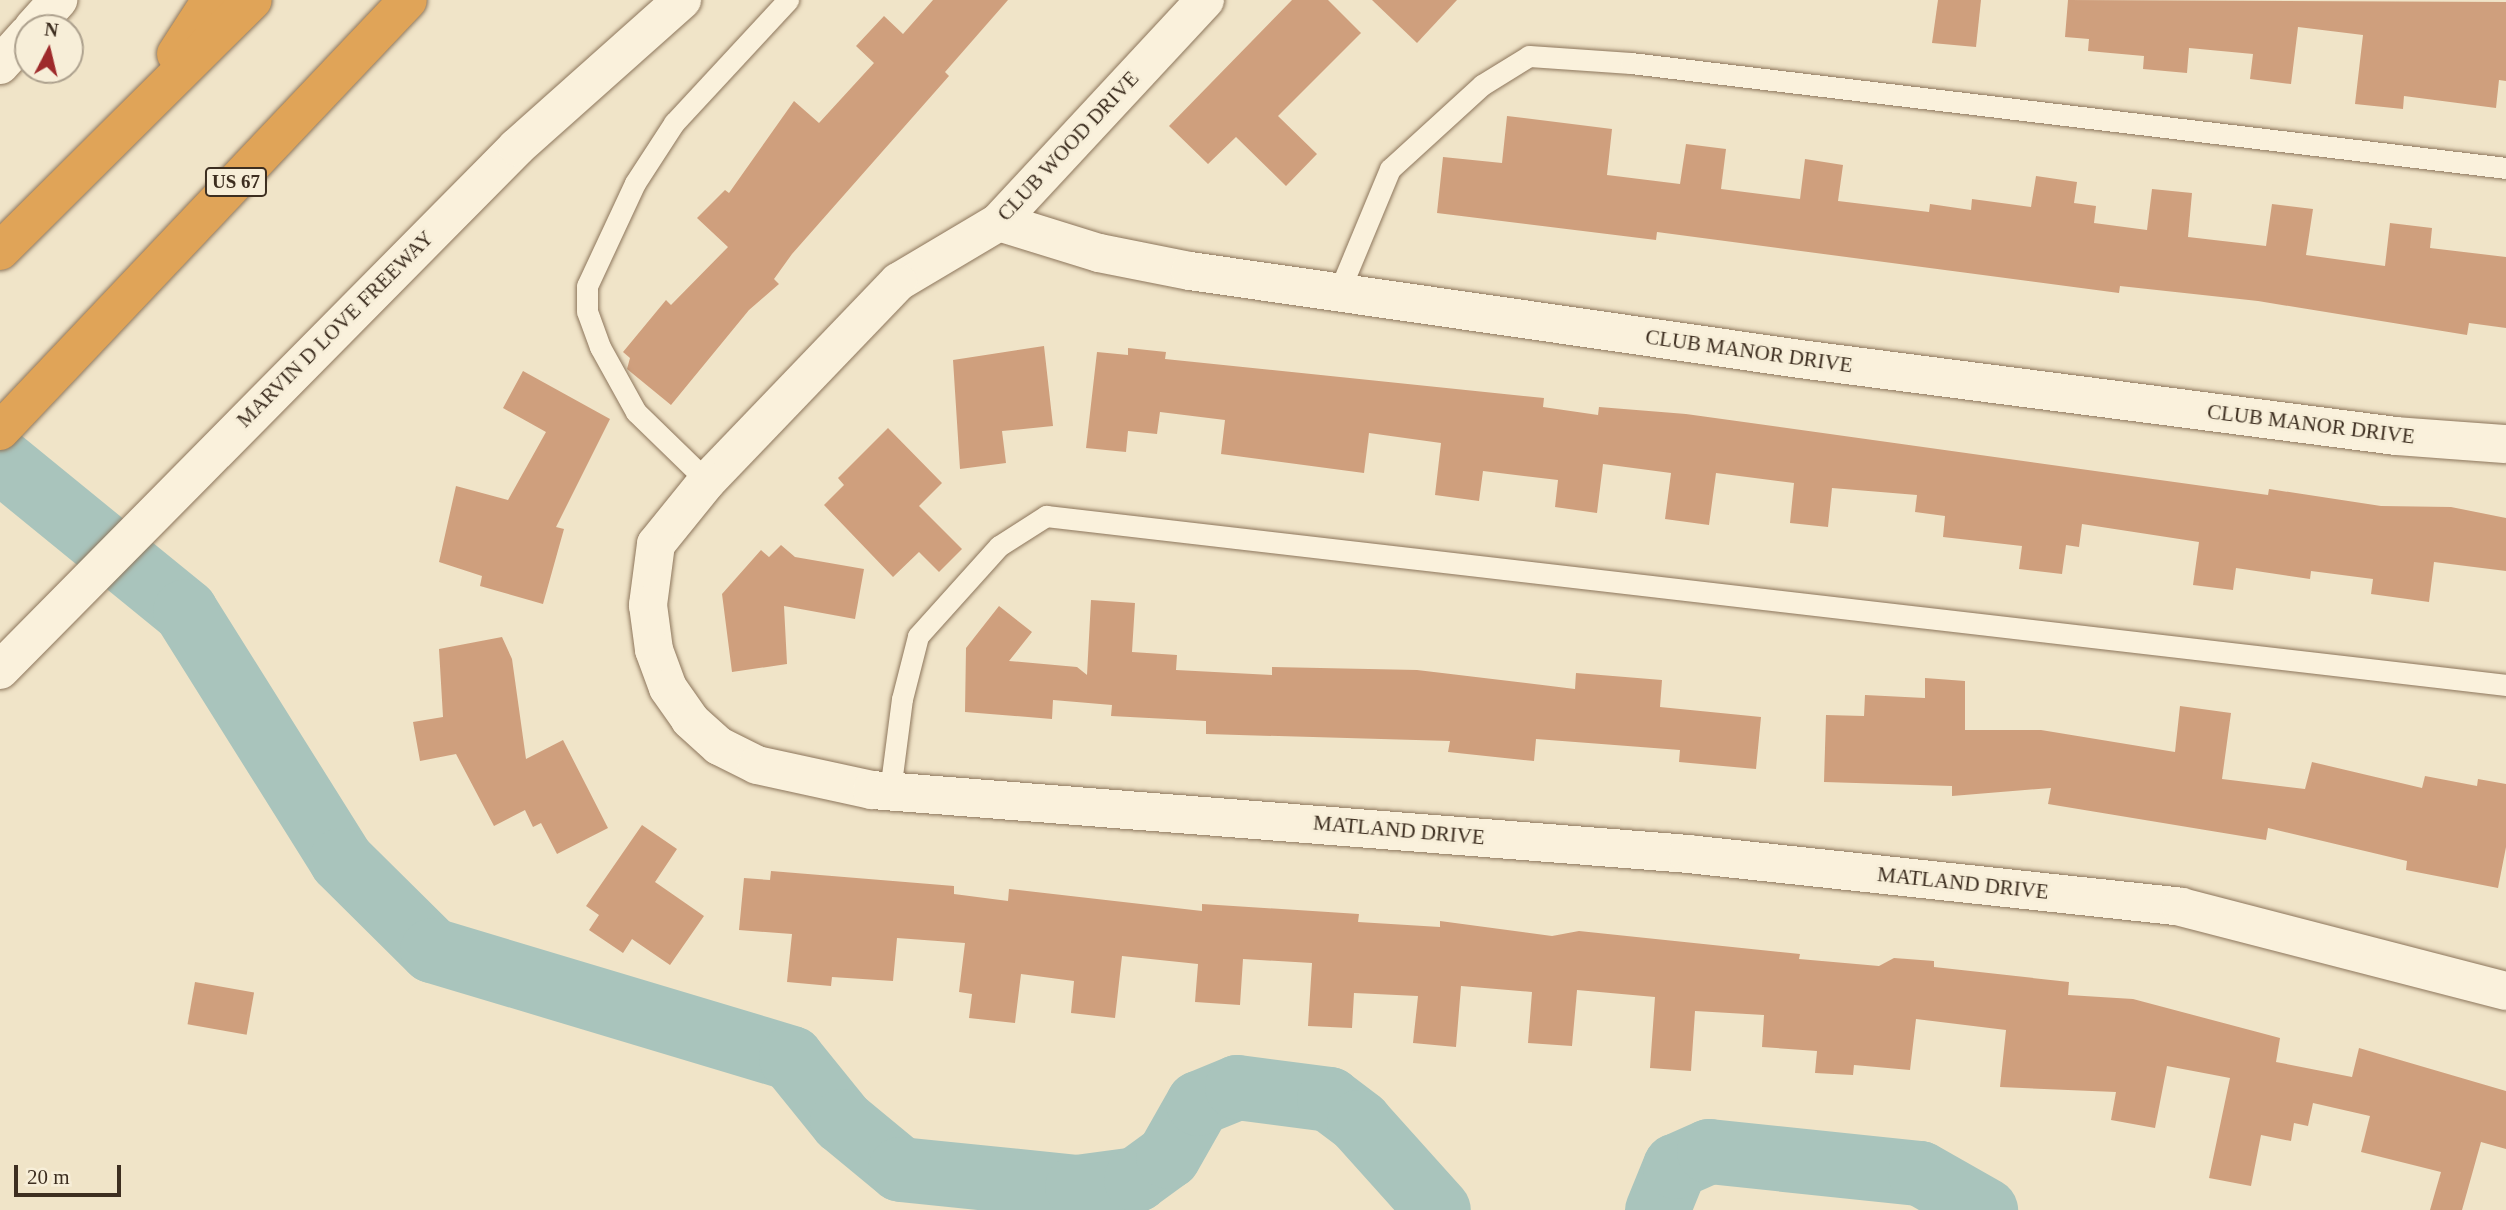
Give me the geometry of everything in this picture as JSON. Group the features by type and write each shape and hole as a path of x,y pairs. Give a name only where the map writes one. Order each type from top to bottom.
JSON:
{"highway":[{"path":"138,112 211,0"},
{"path":"0,251 253,0"},
{"name":"US 67","path":"0,431 408,0"}],"street":[{"path":"46,14 58,0"},
{"name":"MARVIN D LOVE FREEWAY","path":"10,660 195,469 517,147 682,0"},
{"name":"CLUB WOOD DRIVE","path":"796,391 898,282 999,222 1205,0"},
{"path":"0,65 14,50"},
{"name":"CLUB MANOR DRIVE","path":"999,222 1099,253 1800,359 2396,436 2506,444"},
{"name":"MATLAND DRIVE","path":"796,391 707,481 656,544 648,606 668,688 690,720 719,746 757,765 890,791 1688,853 2181,907 2506,990"}],"lane":[{"path":"707,481 636,412 600,347 587,311 587,286 635,183 674,122 788,0"},
{"path":"1340,289 1391,169 1482,85 1529,57 1659,66 2506,168"},
{"path":"890,791 902,699 918,636 999,547 1046,516 2506,685"}],"building":[{"path":"933,0 1008,0 945,72 949,76 792,254 774,279 779,284 749,310 671,405 627,369 630,358 623,352 666,300 671,305 728,247 697,218 725,190 729,193 794,101 819,123 874,63 856,46 884,16 903,34"},
{"path":"1292,0 1328,0 1361,33 1278,116 1317,154 1286,186 1236,137 1208,164 1169,126"},
{"path":"1372,0 1457,0 1417,43"},
{"path":"1938,0 1981,0 1976,47 1932,43"},
{"path":"2068,0 2506,2 2506,81 2499,80 2496,108 2404,96 2403,109 2355,104 2363,35 2298,27 2291,84 2250,79 2253,54 2189,48 2187,73 2143,69 2144,56 2088,51 2089,39 2065,37"},
{"path":"1507,116 1612,129 1607,175 1680,184 1686,144 1726,149 1721,189 1800,199 1805,159 1843,165 1838,201 1929,212 1930,204 1971,210 1972,199 2031,207 2036,176 2077,182 2074,203 2096,206 2094,223 2147,230 2152,189 2192,193 2188,237 2266,246 2272,204 2313,209 2306,255 2385,266 2390,223 2432,228 2430,248 2506,257 2506,328 2469,323 2467,335 2258,301 2120,286 2119,293 1657,232 1656,240 1437,213 1443,157 1502,163"},
{"path":"1044,346 1053,426 1002,431 1006,463 960,469 953,360"},
{"path":"1128,348 1166,352 1165,359 1544,398 1543,407 1598,415 1599,407 1686,414 2268,495 2269,489 2381,506 2451,507 2506,518 2506,571 2434,562 2429,602 2371,594 2373,579 2311,571 2310,579 2236,568 2233,590 2193,585 2199,542 2082,524 2079,547 2066,545 2062,574 2019,569 2022,546 1943,537 1945,516 1915,512 1917,495 1832,488 1828,527 1790,523 1794,483 1716,473 1709,525 1665,519 1671,473 1603,464 1597,513 1555,507 1558,480 1483,471 1479,501 1435,495 1441,443 1369,433 1364,473 1221,454 1225,420 1160,412 1157,434 1128,431 1126,452 1086,448 1097,352 1128,355"},
{"path":"523,371 610,419 556,527 564,529 543,604 480,586 482,576 439,562 456,486 508,500 546,432 503,408"},
{"path":"888,428 942,483 919,506 962,549 939,572 919,552 893,577 824,505 844,485 838,478"},
{"path":"781,545 795,557 864,569 855,619 784,606 787,664 732,672 722,594 761,550 769,557"},
{"path":"1091,600 1135,603 1132,652 1177,655 1176,670 1272,675 1272,667 1417,670 1575,689 1576,673 1662,680 1660,707 1761,717 1756,769 1679,762 1680,750 1536,739 1534,761 1448,752 1450,741 1206,734 1206,721 1111,716 1112,705 1053,700 1052,719 965,712 966,648 999,606 1032,632 1009,661 1077,667 1087,675"},
{"path":"502,637 512,659 526,759 563,740 608,828 557,854 541,823 533,827 525,810 494,826 456,754 420,761 413,722 443,717 439,649"},
{"path":"1925,678 1965,681 1965,730 2041,730 2175,752 2180,706 2231,713 2222,779 2305,789 2312,762 2422,788 2425,776 2477,786 2478,779 2506,784 2506,847 2498,888 2406,870 2407,861 2268,828 2266,840 2048,804 2051,788 1952,796 1952,786 1824,782 1826,715 1864,716 1865,695 1925,698"},
{"path":"642,825 677,849 655,882 704,916 670,965 632,939 623,953 589,930 599,915 586,906"},
{"path":"771,871 954,886 954,894 1008,901 1009,889 1202,911 1202,904 1359,914 1358,922 1440,927 1440,921 1552,936 1579,931 1800,954 1799,959 1879,966 1894,958 1934,961 1934,967 2069,982 2068,995 2133,999 2280,1038 2276,1062 2352,1077 2359,1048 2506,1091 2506,1149 2481,1142 2462,1210 2430,1210 2441,1172 2361,1152 2370,1116 2313,1103 2308,1126 2294,1123 2291,1141 2261,1135 2251,1186 2209,1178 2230,1078 2167,1066 2155,1128 2111,1120 2116,1092 2000,1087 2006,1030 1916,1019 1910,1070 1854,1065 1853,1075 1815,1073 1817,1051 1762,1047 1764,1015 1695,1011 1691,1071 1650,1068 1655,997 1577,990 1572,1046 1528,1043 1532,992 1461,986 1456,1047 1413,1043 1418,996 1354,993 1352,1028 1308,1026 1312,963 1243,959 1240,1005 1195,1002 1198,964 1122,956 1115,1018 1071,1013 1074,981 1021,974 1015,1023 969,1018 972,994 959,992 965,943 897,938 893,981 832,977 831,986 787,982 792,934 739,930 744,878 770,880"},
{"path":"195,982 254,992 247,1035 188,1024"}],"waterway":[{"path":"0,460 185,611 341,860 432,950 791,1058 842,1121 900,1169 1077,1187 1136,1179 1168,1156 1198,1103 1237,1087 1329,1099 1359,1122 1438,1210"},
{"path":"1657,1210 1675,1166 1709,1151 1920,1173 1985,1210"}]}
